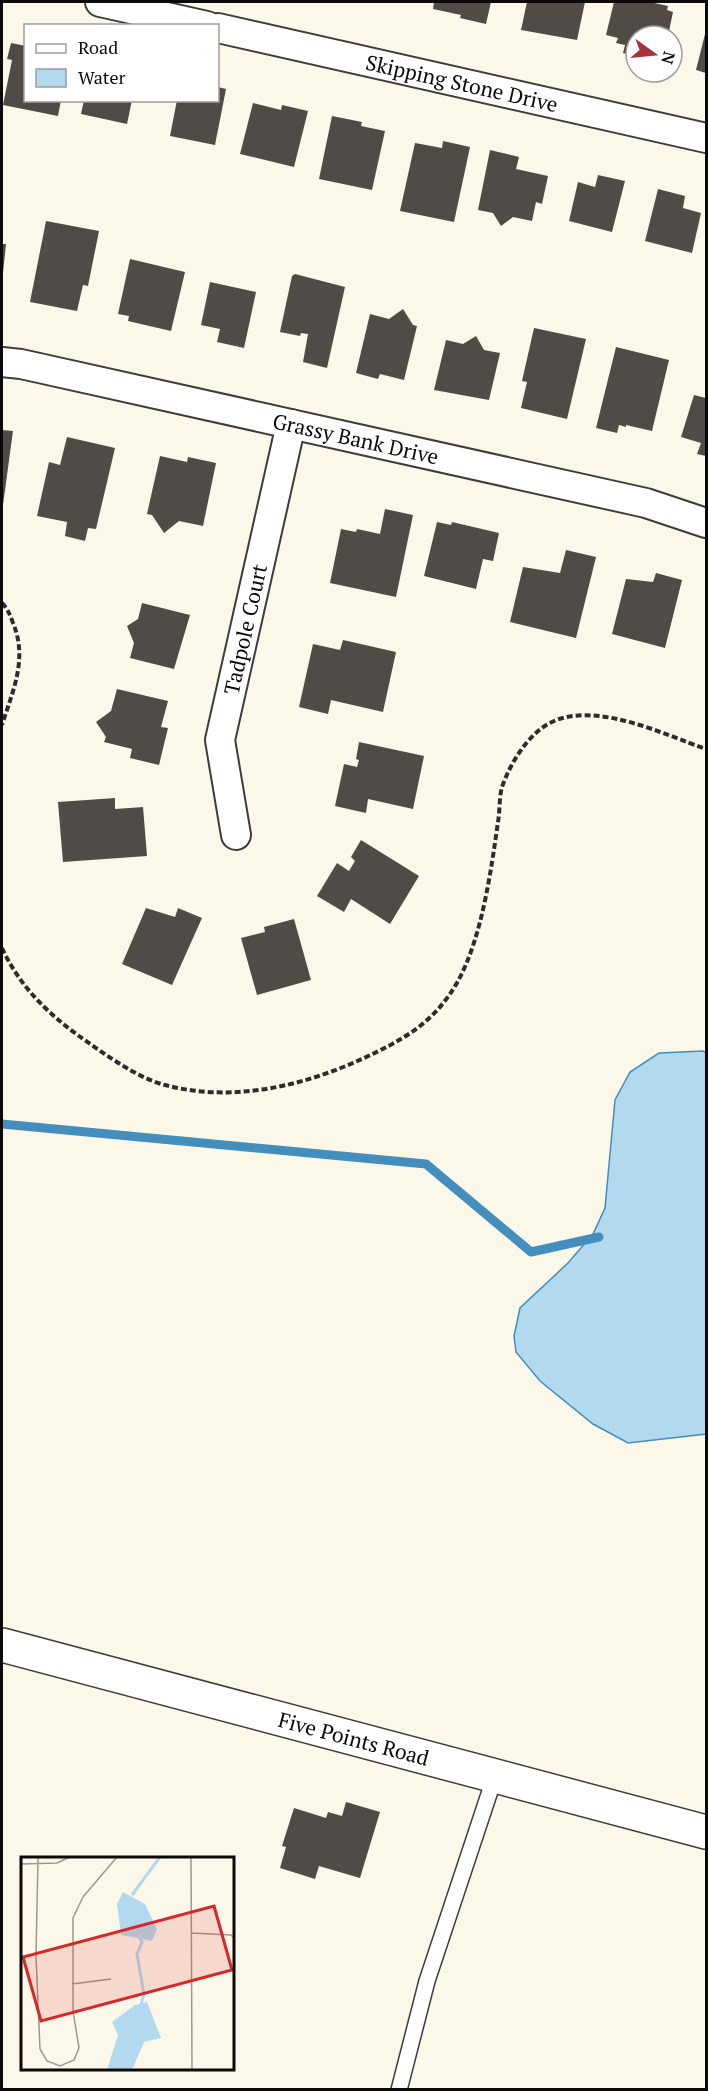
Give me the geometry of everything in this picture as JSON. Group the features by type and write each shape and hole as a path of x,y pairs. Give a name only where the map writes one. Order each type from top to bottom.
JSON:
{"street":[{"path":"99,2 198,24"},
{"name":"Skipping Stone Drive","path":"219,28 706,138"},
{"name":"Grassy Bank Drive","path":"2,362 21,364 646,503 706,523"},
{"name":"Tadpole Court","path":"236,835 220,740 291,424"},
{"name":"Five Points Road","path":"2,1645 706,1832"}],"lane":[{"path":"399,2090 427,1981 495,1776"}],"path":[{"path":"2,603 7,608 20,639 21,666 2,724"},
{"path":"2,948 13,973 50,1015 110,1058 164,1085 213,1092 267,1089 326,1075 399,1041 433,1017 459,980 479,925 502,788 522,748 548,724 577,715 618,718 706,749"}],"water":[{"path":"703,1051 706,1053 706,1434 628,1443 593,1424 540,1381 516,1352 514,1336 520,1308 568,1263 593,1234 605,1208 615,1100 630,1072 659,1053"}],"building":[{"path":"434,2 491,2 486,24 460,18 461,15 433,9"},
{"path":"527,2 585,2 577,40 521,30"},
{"path":"614,2 650,2 668,6 667,10 673,12 670,24 624,24 624,45 616,43 618,38 606,35"},
{"path":"706,30 706,73 696,70"},
{"path":"11,43 24,46 24,102 61,102 58,116 3,105 12,60 7,59"},
{"path":"219,87 226,89 215,145 170,136 177,102 219,102"},
{"path":"84,102 132,102 127,124 81,114"},
{"path":"253,103 281,110 282,105 308,111 294,167 240,154"},
{"path":"332,116 362,122 361,126 385,131 372,190 319,179"},
{"path":"443,141 470,147 454,222 400,211 415,143 442,148"},
{"path":"490,150 519,157 516,169 548,176 542,204 536,202 532,221 513,217 501,226 493,213 478,210"},
{"path":"598,175 625,181 612,232 569,221 578,182 595,187"},
{"path":"658,189 685,196 683,208 701,213 692,253 645,241"},
{"path":"46,221 99,231 88,286 83,285 77,311 30,302"},
{"path":"2,244 6,244 3,273 2,273"},
{"path":"130,259 185,272 171,331 128,321 129,316 118,314"},
{"path":"295,274 345,287 327,368 303,362 308,334 301,333 300,336 280,332 292,276"},
{"path":"210,282 256,292 244,348 217,342 220,329 201,325"},
{"path":"403,309 413,325 417,326 404,380 380,374 378,379 356,373 370,314 389,319"},
{"path":"534,328 586,339 567,419 521,408 527,382 522,381"},
{"path":"476,336 484,350 500,353 489,400 434,390 446,340 463,344"},
{"path":"616,347 669,360 652,431 626,425 626,427 619,425 617,433 596,428"},
{"path":"694,395 706,398 706,456 697,454 701,443 681,437"},
{"path":"2,430 13,431 3,505 2,505"},
{"path":"67,437 115,448 96,529 88,528 85,541 65,536 67,522 37,516 49,462 60,465"},
{"path":"160,456 187,462 188,457 216,463 203,526 179,521 164,533 152,515 147,514"},
{"path":"385,509 413,515 396,597 330,583 341,529 356,532 357,529 380,534"},
{"path":"437,522 451,525 452,522 499,533 493,561 483,559 476,589 424,576"},
{"path":"566,550 596,557 576,638 510,622 523,567 560,573"},
{"path":"656,573 682,580 665,648 612,634 626,579 653,582"},
{"path":"142,603 190,615 174,669 130,658 134,643 127,626 138,619"},
{"path":"343,640 396,652 383,712 331,700 328,714 299,707 313,644 340,650"},
{"path":"117,689 168,701 161,727 168,728 159,765 130,758 132,749 104,742 106,737 96,722 111,711"},
{"path":"359,742 424,756 413,809 368,799 366,813 335,806 344,764 357,767"},
{"path":"115,798 115,809 143,807 147,856 63,862 58,802"},
{"path":"361,840 419,876 390,924 351,899 344,912 317,896 337,863 349,871 355,861 351,857"},
{"path":"146,908 175,917 178,908 202,918 172,985 122,964"},
{"path":"294,919 311,980 257,995 241,938 265,932 264,927"},
{"path":"346,1802 380,1812 360,1878 319,1866 315,1879 280,1868 286,1847 282,1846 294,1808 326,1818 328,1812 342,1816"}],"waterway":[{"path":"2,1124 426,1164 531,1252 599,1237"}]}
